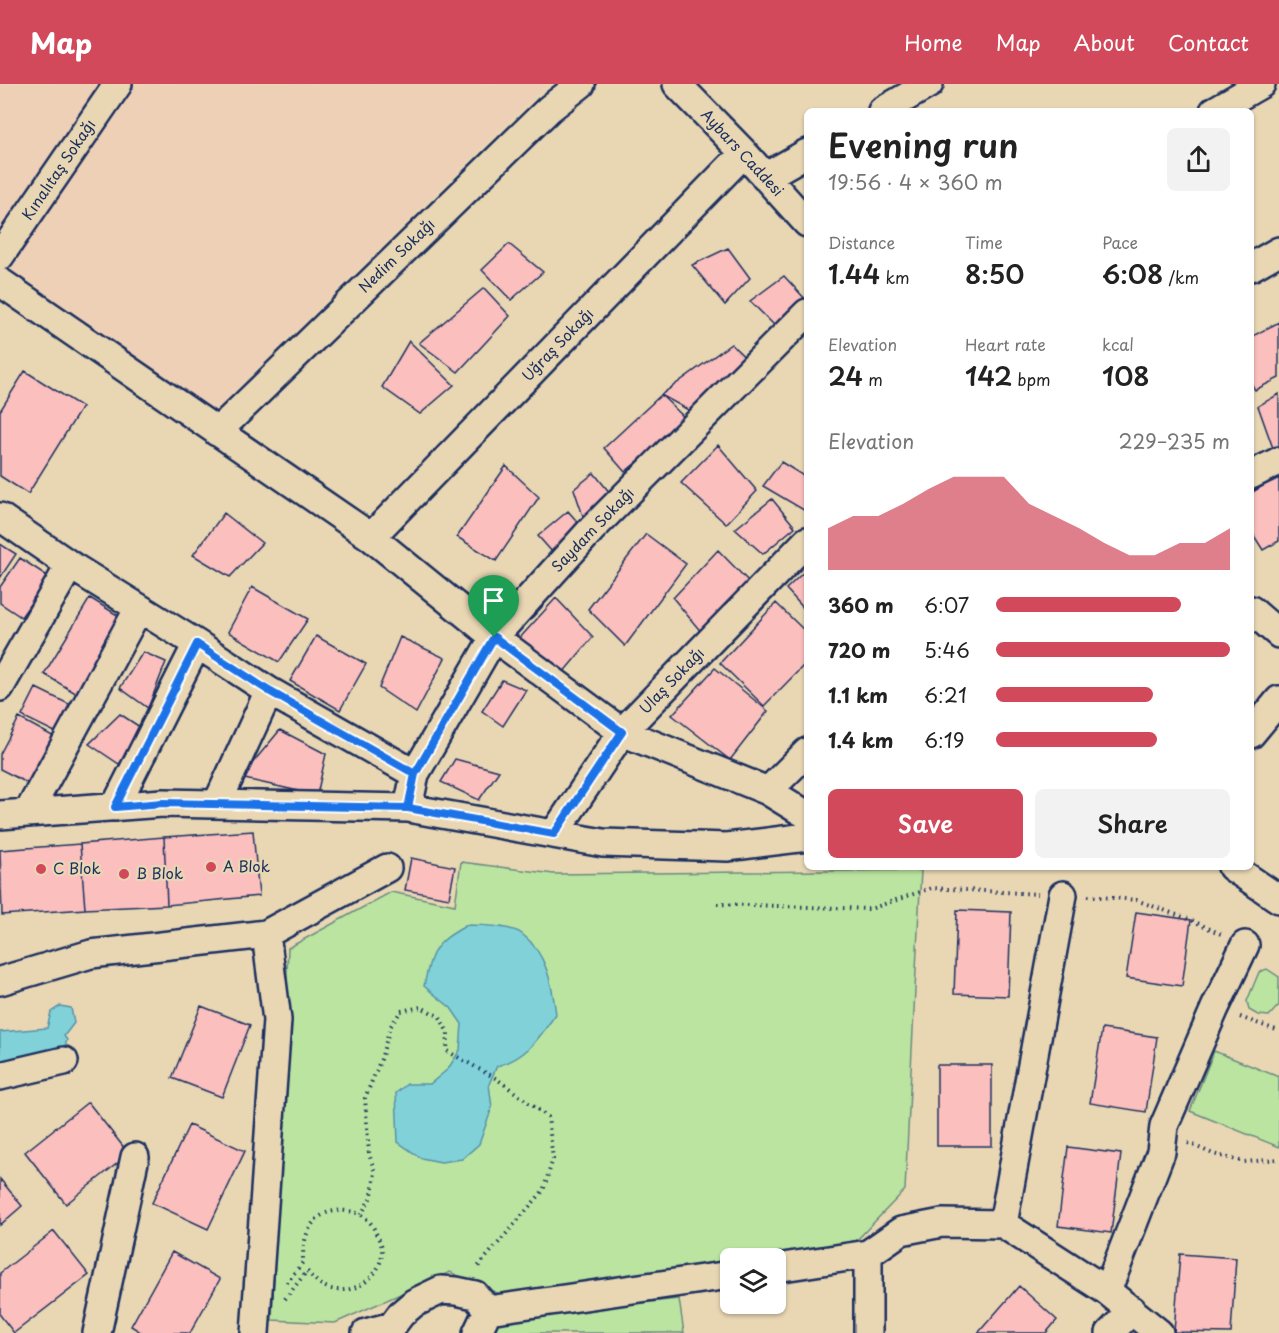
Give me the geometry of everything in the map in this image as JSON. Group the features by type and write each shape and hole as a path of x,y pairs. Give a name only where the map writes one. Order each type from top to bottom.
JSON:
{"street":[{"name":"Kınalıtaş Sokağı","path":"0,256 118,84"},
{"name":"Nedim Sokağı","path":"217,432 549,109 581,84"},
{"name":"Aybars Caddesi","path":"677,84 744,153 804,221"},
{"path":"887,108 929,84"},
{"path":"1220,108 1261,84"},
{"name":"Uğraş Sokağı","path":"371,537 744,153"},
{"path":"765,177 804,155"},
{"path":"1254,265 1279,251"},
{"path":"0,282 371,537 494,637 622,732 768,791 804,813"},
{"name":"Saydam Sokağı","path":"408,808 415,774 494,637 592,529 804,316"},
{"path":"1254,474 1279,461"},
{"path":"0,517 70,565 269,691 415,774"},
{"name":"Ulaş Sokağı","path":"554,834 622,732 804,544"},
{"path":"0,687 70,565"},
{"path":"29,811 139,608"},
{"path":"115,807 197,644"},
{"path":"218,804 269,691"},
{"path":"1254,730 1279,700"},
{"path":"768,791 804,755"},
{"path":"0,815 29,811 163,803 408,808 603,843 727,847 804,837"},
{"path":"0,981 91,954 266,934 387,868"},
{"path":"1236,870 1279,899"},
{"path":"1003,1224 1063,895"},
{"path":"255,1333 277,1020 266,934"},
{"path":"1107,1291 1161,1152 1164,1126 1245,945"},
{"path":"0,1076 64,1061"},
{"path":"97,1333 135,1157"},
{"path":"786,1266 868,1254 901,1231 942,1223 1003,1224 1107,1291 1159,1333"},
{"path":"868,1254 868,1333"},
{"path":"366,1333 397,1330 402,1314 414,1303 441,1290 475,1295 482,1322 720,1277"},
{"path":"1110,1333 1132,1310"}],"path":[{"path":"717,904 870,909 931,888 1136,900 1191,920 1245,945"},
{"path":"361,1215 372,1195 375,1172 369,1154 365,1098 381,1059 390,1027 401,1011 421,1007 440,1017 448,1033 447,1051 497,1079 548,1116 553,1159 543,1191 456,1291"},
{"path":"1215,1008 1279,1031"},
{"path":"1164,1140 1178,1138 1213,1154 1244,1162 1279,1159"},
{"path":"279,1306 307,1271 316,1281 328,1288 341,1291 366,1282 376,1272 381,1260 382,1246 372,1223 361,1215 336,1210 324,1214 313,1222 302,1245 303,1262 283,1288"}],"shaded area":[{"path":"0,84 547,84 213,413 0,269"}],"green space":[{"path":"461,862 554,874 921,870 905,1190 855,1242 786,1252 786,1248 720,1248 720,1262 499,1294 450,1272 335,1323 272,1320 288,948 391,892 455,905"},
{"path":"1267,969 1279,977 1279,1005 1269,1016 1258,1015 1249,1010 1247,1001 1259,972"},
{"path":"1214,1051 1279,1077 1279,1147 1190,1111"},
{"path":"679,1299 684,1333 485,1333 494,1318"}],"water":[{"path":"467,925 511,929 518,931 530,942 537,950 547,970 556,1014 524,1053 497,1066 489,1084 492,1108 479,1144 462,1159 441,1162 421,1158 398,1142 396,1093 407,1084 430,1084 448,1069 460,1050 462,1024 451,1008 424,986 429,963 436,948 447,937"},
{"path":"60,1006 71,1008 74,1023 64,1036 67,1040 59,1053 0,1068 0,1032 47,1028 51,1012"}],"building":[{"path":"509,244 543,272 511,300 482,270"},
{"path":"728,248 750,278 725,305 692,265"},
{"path":"784,276 804,298 804,304 777,328 750,301"},
{"path":"484,288 510,316 458,372 419,343"},
{"path":"1279,322 1279,378 1255,390 1254,388 1254,335"},
{"path":"409,341 454,385 420,414 382,387"},
{"path":"731,344 754,366 692,412 661,395"},
{"path":"25,371 82,407 28,494 0,476 0,411"},
{"path":"1279,394 1279,449 1274,451 1258,406"},
{"path":"661,395 687,420 625,472 604,448"},
{"path":"718,445 757,491 726,524 681,483"},
{"path":"781,462 804,476 804,510 763,486"},
{"path":"506,466 539,497 496,561 457,537"},
{"path":"594,473 610,493 583,516 574,489"},
{"path":"1279,476 1279,541 1263,550 1254,536 1254,491"},
{"path":"772,499 795,527 763,554 735,529"},
{"path":"568,511 582,527 553,553 538,536"},
{"path":"224,513 262,543 230,577 193,555"},
{"path":"646,534 686,564 625,646 588,609"},
{"path":"0,544 16,554 0,578"},
{"path":"718,550 751,584 702,633 673,598"},
{"path":"20,558 49,577 21,617 0,603 0,587"},
{"path":"804,572 804,609 786,589"},
{"path":"252,587 308,619 279,662 228,632"},
{"path":"90,598 122,618 77,694 44,674"},
{"path":"556,598 593,637 557,680 517,641"},
{"path":"776,603 804,630 804,665 764,706 720,663"},
{"path":"316,636 366,664 340,710 290,681"},
{"path":"400,637 445,658 416,713 379,688"},
{"path":"143,652 166,662 148,708 120,688"},
{"path":"715,668 768,711 730,760 672,715"},
{"path":"502,680 526,690 503,726 482,711"},
{"path":"36,688 77,708 63,736 22,716"},
{"path":"120,714 146,731 119,764 89,744"},
{"path":"19,718 60,740 35,787 0,769 0,754"},
{"path":"280,730 326,754 317,795 240,778"},
{"path":"455,759 499,771 479,800 441,782"},
{"name":"A Blok","path":"253,831 259,896 167,905 164,837"},
{"name":"B Blok","path":"164,837 167,905 85,909 80,844"},
{"name":"C Blok","path":"80,844 85,909 2,915 0,850"},
{"path":"411,858 455,867 449,898 405,890"},
{"path":"957,910 1011,912 1008,996 954,994"},
{"path":"1136,912 1191,920 1182,986 1126,978"},
{"path":"201,1006 250,1025 222,1097 172,1078"},
{"path":"1102,1029 1157,1037 1146,1112 1090,1103"},
{"path":"937,1065 992,1065 992,1146 937,1146"},
{"path":"88,1102 129,1154 66,1204 25,1152"},
{"path":"189,1125 245,1151 208,1229 152,1203"},
{"path":"1068,1147 1121,1154 1111,1233 1058,1226"},
{"path":"0,1179 22,1206 0,1225"},
{"path":"54,1231 89,1275 14,1333 0,1315 0,1273"},
{"path":"172,1252 220,1279 190,1333 142,1333 131,1326"},
{"path":"1180,1254 1236,1258 1231,1333 1174,1332"},
{"path":"1019,1286 1057,1320 1046,1333 978,1333"}],"place":[{"name":"A Blok","path":"211,867"},
{"name":"C Blok","path":"41,869"},
{"name":"B Blok","path":"124,874"}],"route":[{"path":"494,637 415,774 408,808 163,803 115,807 197,644 269,691 415,774 408,808 554,834 622,732 494,637"}]}
